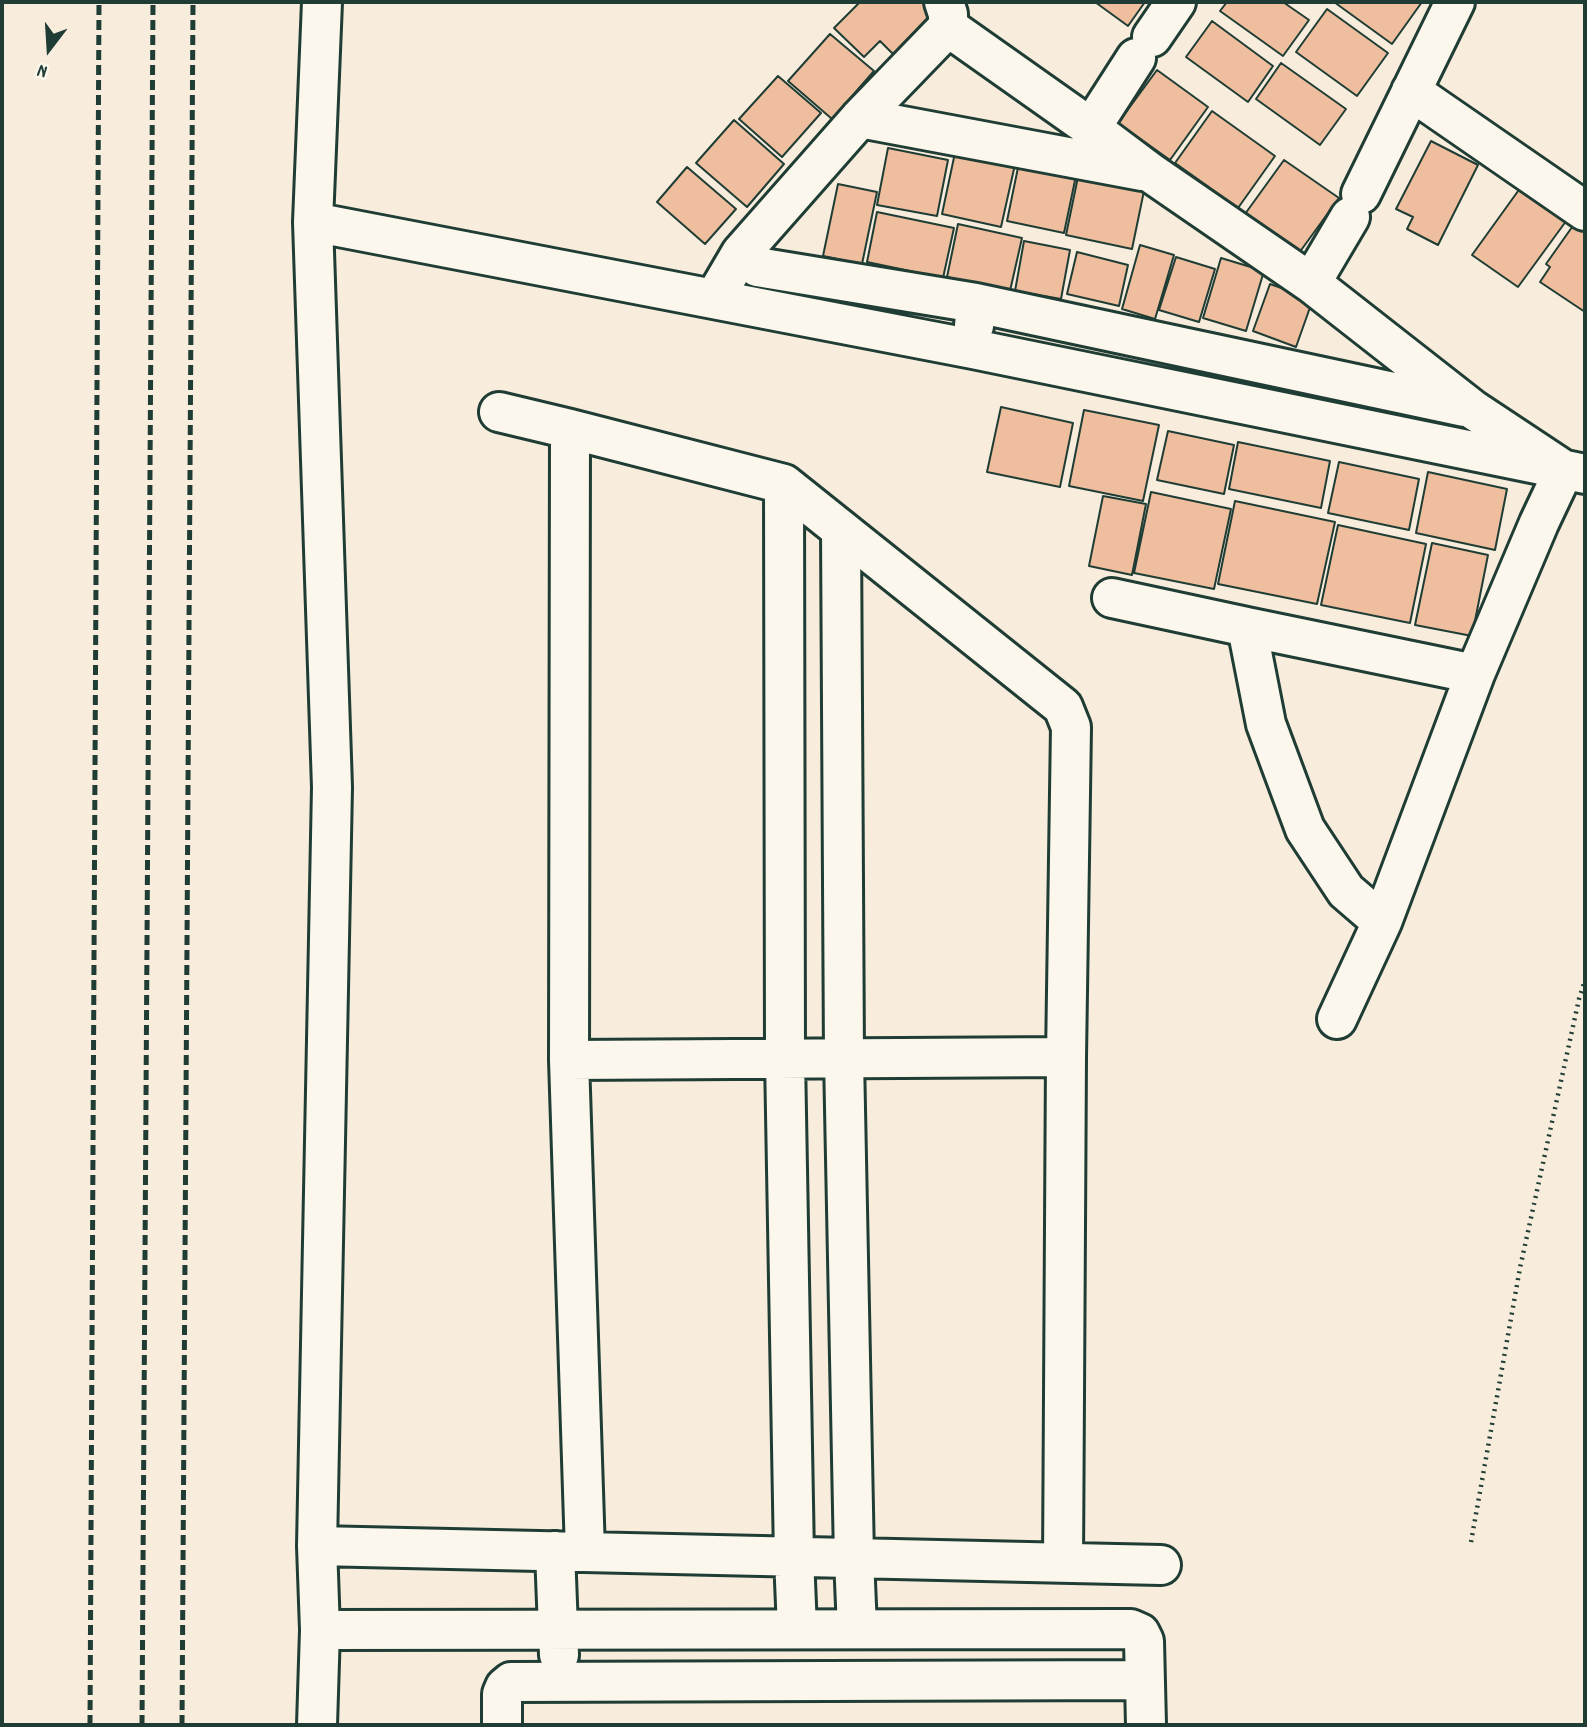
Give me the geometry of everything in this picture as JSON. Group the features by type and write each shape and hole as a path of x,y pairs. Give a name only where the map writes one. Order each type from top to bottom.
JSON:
{"street":[{"path":"317,1725 320,1630 317,1546 332,787 313,222 322,2"},
{"path":"1091,128 1176,2"},
{"path":"1311,283 1355,206 1455,2"},
{"path":"714,299 741,253 860,118 946,14 1091,128 1151,173 1311,283 1472,409 1575,472"},
{"path":"1411,91 1585,211"},
{"path":"860,118 1151,173"},
{"path":"313,222 973,349 1575,472"},
{"path":"741,253 757,267 976,303 1472,409"},
{"path":"973,349 976,303"},
{"path":"499,412 784,484 1063,707 1071,727 1063,1563"},
{"path":"560,1681 558,1630 570,1552 570,429"},
{"path":"1337,1019 1382,922 1475,674 1539,523 1575,472"},
{"path":"784,484 785,1058 797,1629"},
{"path":"841,530 844,1058 857,1629"},
{"path":"1112,598 1475,674"},
{"path":"1247,627 1266,724 1305,829 1346,891 1382,922"},
{"path":"569,1060 1066,1056"},
{"path":"317,1546 1161,1565"},
{"path":"320,1630 1131,1629 1140,1633 1144,1641 1146,1725"},
{"path":"502,1725 502,1694 511,1682 1145,1680"}],"path":[{"path":"1471,1542 1520,1268 1585,980"}],"building":[{"path":"860,2 937,2 940,5 893,54 880,41 864,57 834,28"},
{"path":"1095,2 1145,2 1128,26"},
{"path":"1227,2 1283,2 1309,20 1283,56 1220,11"},
{"path":"1334,2 1422,2 1392,44"},
{"path":"1327,9 1388,53 1357,96 1296,52"},
{"path":"1212,21 1273,66 1248,102 1186,57"},
{"path":"830,34 874,71 832,119 788,81"},
{"path":"1281,63 1346,109 1320,145 1256,99"},
{"path":"1157,70 1208,107 1170,160 1118,123"},
{"path":"778,76 821,113 782,157 739,119"},
{"path":"1212,111 1275,156 1238,208 1175,163"},
{"path":"734,120 784,164 747,207 696,163"},
{"path":"1431,141 1478,165 1438,245 1407,229 1413,217 1396,209"},
{"path":"888,148 948,160 937,216 877,205"},
{"path":"956,148 1016,160 1001,227 942,214"},
{"path":"1021,153 1078,166 1064,233 1007,221"},
{"path":"1284,160 1339,198 1299,253 1245,214"},
{"path":"687,167 736,209 705,244 657,202"},
{"path":"1079,172 1145,186 1132,249 1066,235"},
{"path":"1526,180 1572,213 1518,287 1472,255"},
{"path":"838,184 877,192 862,264 823,256"},
{"path":"877,212 954,228 943,278 867,262"},
{"path":"1582,213 1585,216 1585,312 1540,282 1550,267 1546,264"},
{"path":"958,224 1022,238 1010,291 947,277"},
{"path":"1024,241 1070,250 1061,299 1015,291"},
{"path":"1140,245 1174,255 1155,319 1122,309"},
{"path":"1077,252 1128,265 1119,306 1067,294"},
{"path":"1176,257 1215,269 1199,322 1159,310"},
{"path":"1221,258 1264,271 1246,331 1203,318"},
{"path":"1270,284 1313,299 1296,347 1253,331"},
{"path":"1001,407 1073,423 1060,487 987,472"},
{"path":"1084,410 1159,425 1143,501 1069,486"},
{"path":"1168,431 1234,445 1224,494 1157,480"},
{"path":"1238,442 1330,461 1321,508 1229,489"},
{"path":"1339,462 1419,479 1409,530 1328,513"},
{"path":"1428,472 1507,489 1495,550 1416,533"},
{"path":"1151,492 1231,509 1214,589 1134,573"},
{"path":"1103,496 1146,504 1132,575 1089,566"},
{"path":"1235,501 1335,522 1317,604 1218,584"},
{"path":"1338,525 1426,544 1410,623 1321,605"},
{"path":"1432,543 1488,555 1472,636 1415,625"}],"railway":[{"path":"90,1725 99,2"},
{"path":"142,1725 153,2"},
{"path":"182,1725 193,2"}]}
